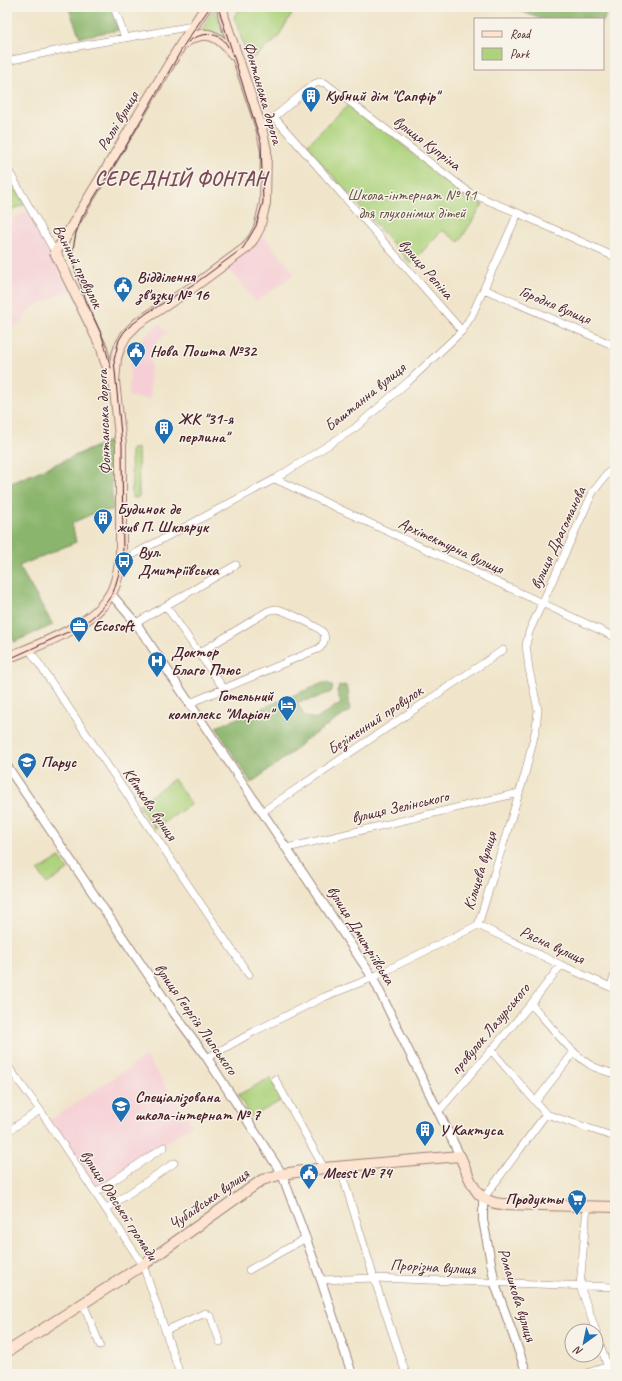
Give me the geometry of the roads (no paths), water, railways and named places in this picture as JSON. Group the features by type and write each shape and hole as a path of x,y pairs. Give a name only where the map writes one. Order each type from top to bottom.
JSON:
{"main road":[{"name":"Раллі вулиця","path":"55,252 62,243 193,26 206,7"},
{"name":"Фонтанська дорога","path":"7,658 79,625 92,615 111,594 121,559 121,446 114,381 116,358 126,335 138,323 211,274 246,248 259,228 265,203 266,151 261,128 224,18 222,7"},
{"path":"181,46 195,37 207,35 219,39 239,61"},
{"name":"Ванний провулок","path":"55,252 102,348 105,360 114,381"},
{"path":"102,348 109,356 113,356 118,351"},
{"name":"Чубаївська вулиця","path":"7,1352 143,1265 262,1180 282,1174 324,1168 460,1156"},
{"name":"вулиця Дмитріївська","path":"460,1156 474,1186 483,1199"},
{"path":"483,1199 497,1204 615,1207"}],"street":[{"path":"114,7 125,38"},
{"path":"7,62 79,46 193,26"},
{"name":"вулиця Купріна","path":"261,128 314,84 319,82 325,83 470,193 615,257"},
{"name":"вулиця Рєпіна","path":"274,117 462,331"},
{"name":"Ванний провулок","path":"7,168 55,252"},
{"name":"Баштанна вулиця","path":"121,559 123,560 275,479 354,428 410,380 462,331 472,315 518,213"},
{"name":"Городня вулиця","path":"484,289 615,346"},
{"name":"вулиця Драгоманова","path":"542,604 594,492 608,472 615,467"},
{"name":"Архітектурна вулиця","path":"275,479 615,637"},
{"path":"136,623 236,565"},
{"name":"вулиця Дмитріївська","path":"111,594 136,623 373,978 460,1156"},
{"name":"Кільцева вулиця","path":"207,1058 255,1031 324,997 373,978 478,925 525,774 536,728 538,710 529,669 526,644 542,604"},
{"path":"166,606 224,689"},
{"path":"190,704 320,648 324,641 324,636 322,630 282,611 274,609 268,611 199,653"},
{"name":"Квіткова вулиця","path":"29,649 249,975"},
{"name":"Безіменний провулок","path":"262,812 503,650"},
{"name":"вулиця Георгія Липського","path":"7,766 170,1007 207,1058 282,1174 321,1280 352,1374"},
{"name":"вулиця Зелінського","path":"287,848 519,793"},
{"name":"Рясна вулиця","path":"478,925 612,988"},
{"name":"провулок Лазурського","path":"439,1111 531,1004 561,965"},
{"path":"612,988 615,975"},
{"path":"531,1004 574,1052 585,1062 595,1068 615,1074"},
{"path":"491,1050 546,1114 615,1137"},
{"path":"536,1101 574,1052"},
{"name":"вулиця Одеської громади","path":"7,1066 40,1110 143,1265 180,1374"},
{"path":"275,1079 324,1168"},
{"path":"7,1132 40,1110"},
{"path":"483,1199 546,1114"},
{"path":"95,1193 164,1147"},
{"path":"106,1209 174,1163"},
{"path":"340,1167 374,1278 406,1374"},
{"name":"Ромашкова вулиця","path":"483,1199 484,1227 495,1284 527,1374"},
{"path":"587,1206 580,1286 593,1323"},
{"path":"249,1270 306,1238"},
{"name":"Прорізна вулиця","path":"321,1280 374,1278 495,1284 615,1287"},
{"path":"83,1303 100,1345"},
{"path":"165,1330 201,1315 208,1314 211,1317 220,1342"},
{"path":"604,1349 611,1365 610,1374"},
{"path":"584,1374 611,1365"}],"tram line":[{"path":"111,368 102,336 86,300 73,264 73,249 76,233 82,217 126,146 186,42 210,7"},
{"path":"7,660 81,626 94,616 113,593 123,560 122,445 114,360 119,340 130,326 147,313 197,282 243,248 256,226 263,202 261,142 218,7"},
{"path":"188,42 198,36 210,34 215,35 225,41 228,47"}],"place":[{"name":"Кубний дім \"Сапфір\"","path":"311,113"},
{"name":"Відділення зв'язку № 16","path":"123,303"},
{"name":"Нова Пошта №32","path":"136,368"},
{"name":"ЖК \"31-я перлина\"","path":"164,445"},
{"name":"Будинок де жив П. Шклярук","path":"103,535"},
{"name":"Вул. Дмитріївська","path":"124,578"},
{"name":"Ecosoft","path":"79,643"},
{"name":"Доктор Благо Плюс","path":"157,678"},
{"name":"Готельний комплекс \"Маріон\"","path":"287,722"},
{"name":"Парус","path":"27,779"},
{"name":"Спеціалізована школа-інтернат № 7","path":"121,1123"},
{"name":"У Кактуса","path":"425,1147"},
{"name":"Meest № 74","path":"309,1190"},
{"name":"Продукты","path":"577,1216"}],"district":[{"name":"СЕРЕДНІЙ ФОНТАН","path":"181,178"}],"park label":[{"name":"Школа-інтернат № 91 для глухонімих дітей","path":"412,204"}]}
